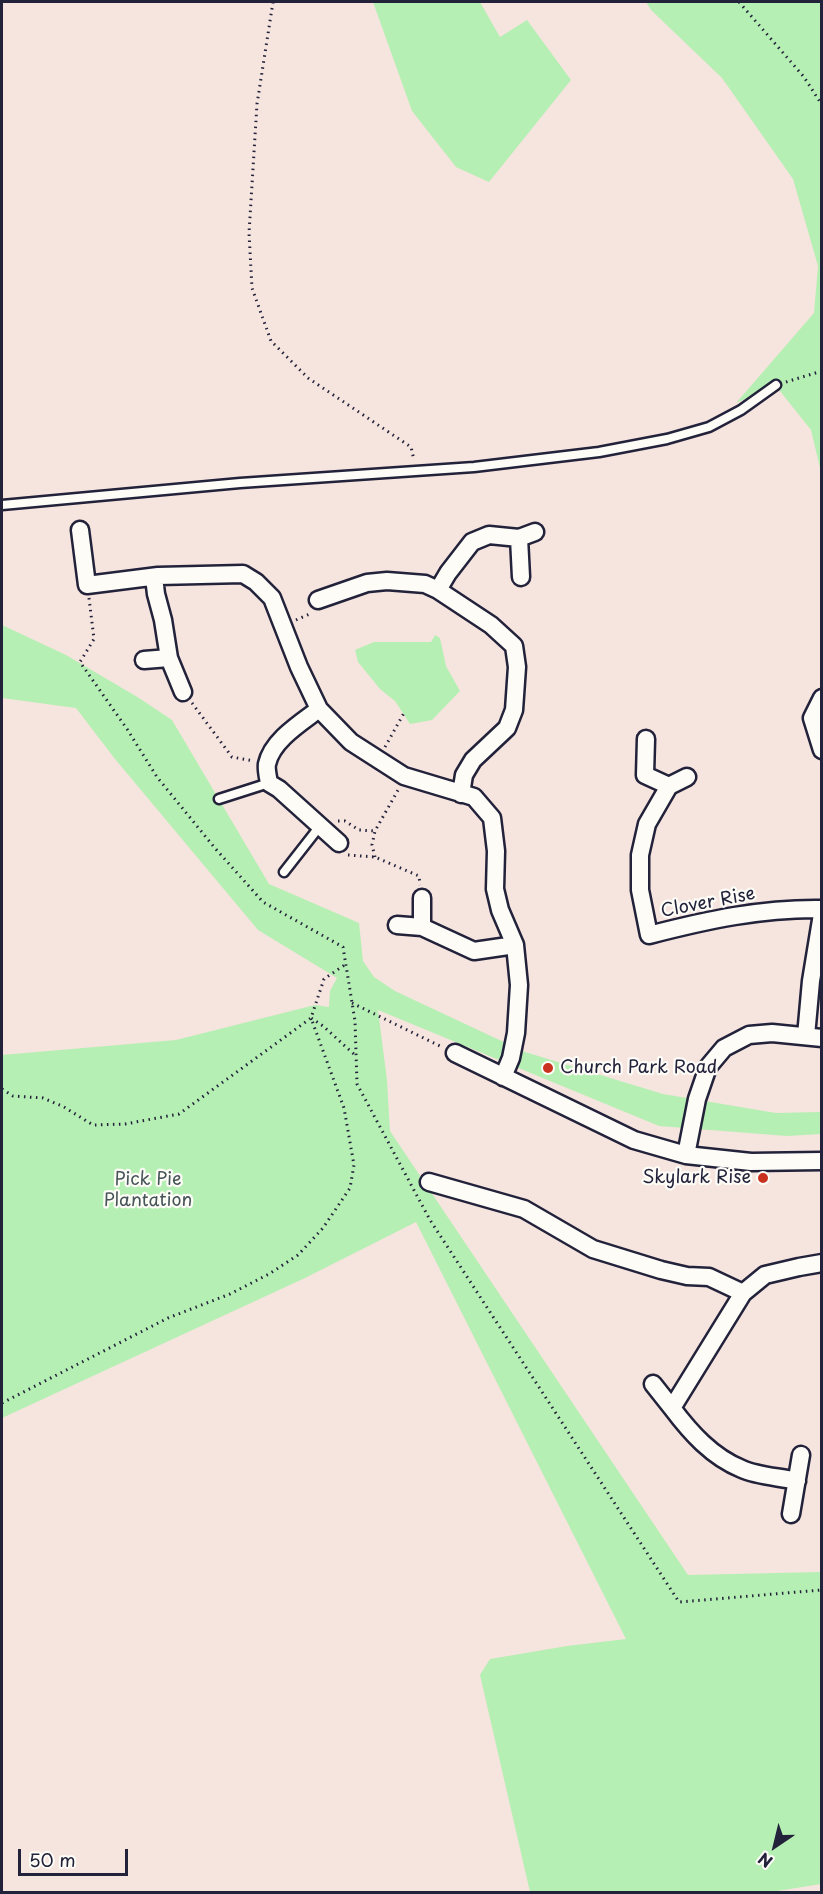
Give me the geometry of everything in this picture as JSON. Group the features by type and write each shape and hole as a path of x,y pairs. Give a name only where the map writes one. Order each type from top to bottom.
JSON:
{"street":[{"path":"80,530 87,585 154,577 243,574 256,582 272,598 299,667 319,709 351,742 404,776 474,797 492,818 503,852 495,889 500,910 515,945 519,985 516,1033 511,1058 503,1077"},
{"path":"438,590 472,542 489,535 519,538 535,532"},
{"path":"519,538 521,577"},
{"path":"154,577 170,658 183,692"},
{"path":"318,600 367,583 387,581 425,584 491,625 513,646 517,667 514,710 507,728 473,760 464,775 461,794"},
{"path":"144,660 170,658"},
{"path":"822,698 812,717 822,750"},
{"path":"319,709 285,735 273,751 267,764 268,783 279,789 339,843"},
{"path":"646,739 645,775 669,786 687,777"},
{"name":"Clover Rise","path":"669,786 647,824 640,855 640,890 650,934 717,918 762,911 822,909"},
{"path":"422,898 422,927"},
{"path":"686,1155 697,1099 708,1067 724,1048 749,1035 772,1033 814,1037 811,981 822,914"},
{"path":"397,925 422,927 474,951 515,945"},
{"path":"455,1053 634,1140 686,1155 751,1162 822,1161"},
{"path":"429,1182 524,1209 593,1249 661,1270 687,1276 709,1277 743,1293"},
{"path":"672,1408 743,1293 765,1275 822,1263"},
{"path":"653,1384 688,1430 714,1453 742,1469 797,1481"},
{"path":"791,1514 801,1455"}],"lane":[{"path":"2,505 240,483 474,467 600,452 667,439 709,427 741,410 776,386"},
{"path":"219,799 268,783"},
{"path":"284,872 320,826"}],"path":[{"path":"273,2 257,104 249,233 252,288 272,341 308,378 411,447 416,470"},
{"path":"739,2 804,77 822,105"},
{"path":"776,386 822,371"},
{"path":"87,585 94,639 80,663 127,729 157,777 263,902 343,947 355,1021 357,1084 430,1220 679,1602 822,1590"},
{"path":"283,626 320,609 318,600"},
{"path":"183,692 232,757 267,764"},
{"path":"378,759 404,713"},
{"path":"375,857 372,845 375,831 404,776"},
{"path":"320,826 329,821 345,821 359,830 375,831"},
{"path":"339,843 342,854 375,857 419,876 422,898"},
{"path":"2,1089 13,1096 43,1098 64,1107 93,1125 125,1124 178,1114 311,1018 324,979 346,964"},
{"path":"352,1003 455,1053"},
{"path":"311,1018 356,1057"},
{"path":"2,1403 168,1318 230,1294 269,1274 298,1256 323,1228 350,1188 354,1165 344,1108 311,1018"}],"green space":[{"path":"373,2 480,2 500,37 527,20 571,80 489,182 456,167 412,111"},
{"path":"646,2 821,2 821,472 811,430 776,386 736,403 814,313 818,266 793,179 722,78 651,10"},
{"name":"Pick Pie Plantation","path":"2,625 66,655 172,720 269,884 359,923 363,961 374,977 395,991 525,1052 663,1094 776,1113 821,1112 821,1134 787,1136 659,1126 378,1010 387,1080 390,1131 688,1575 821,1572 821,1884 771,1892 530,1892 480,1675 490,1659 626,1639 416,1222 305,1278 2,1418 2,1055 176,1040 315,1005 329,1007 330,991 337,978 258,930 115,759 76,708 2,698"},
{"path":"435,635 440,638 446,666 460,691 432,720 410,724 395,701 380,689 358,662 355,650 374,642 431,642"}],"place":[{"name":"Church Park Road","path":"548,1068"},
{"name":"Skylark Rise","path":"763,1178"}]}
